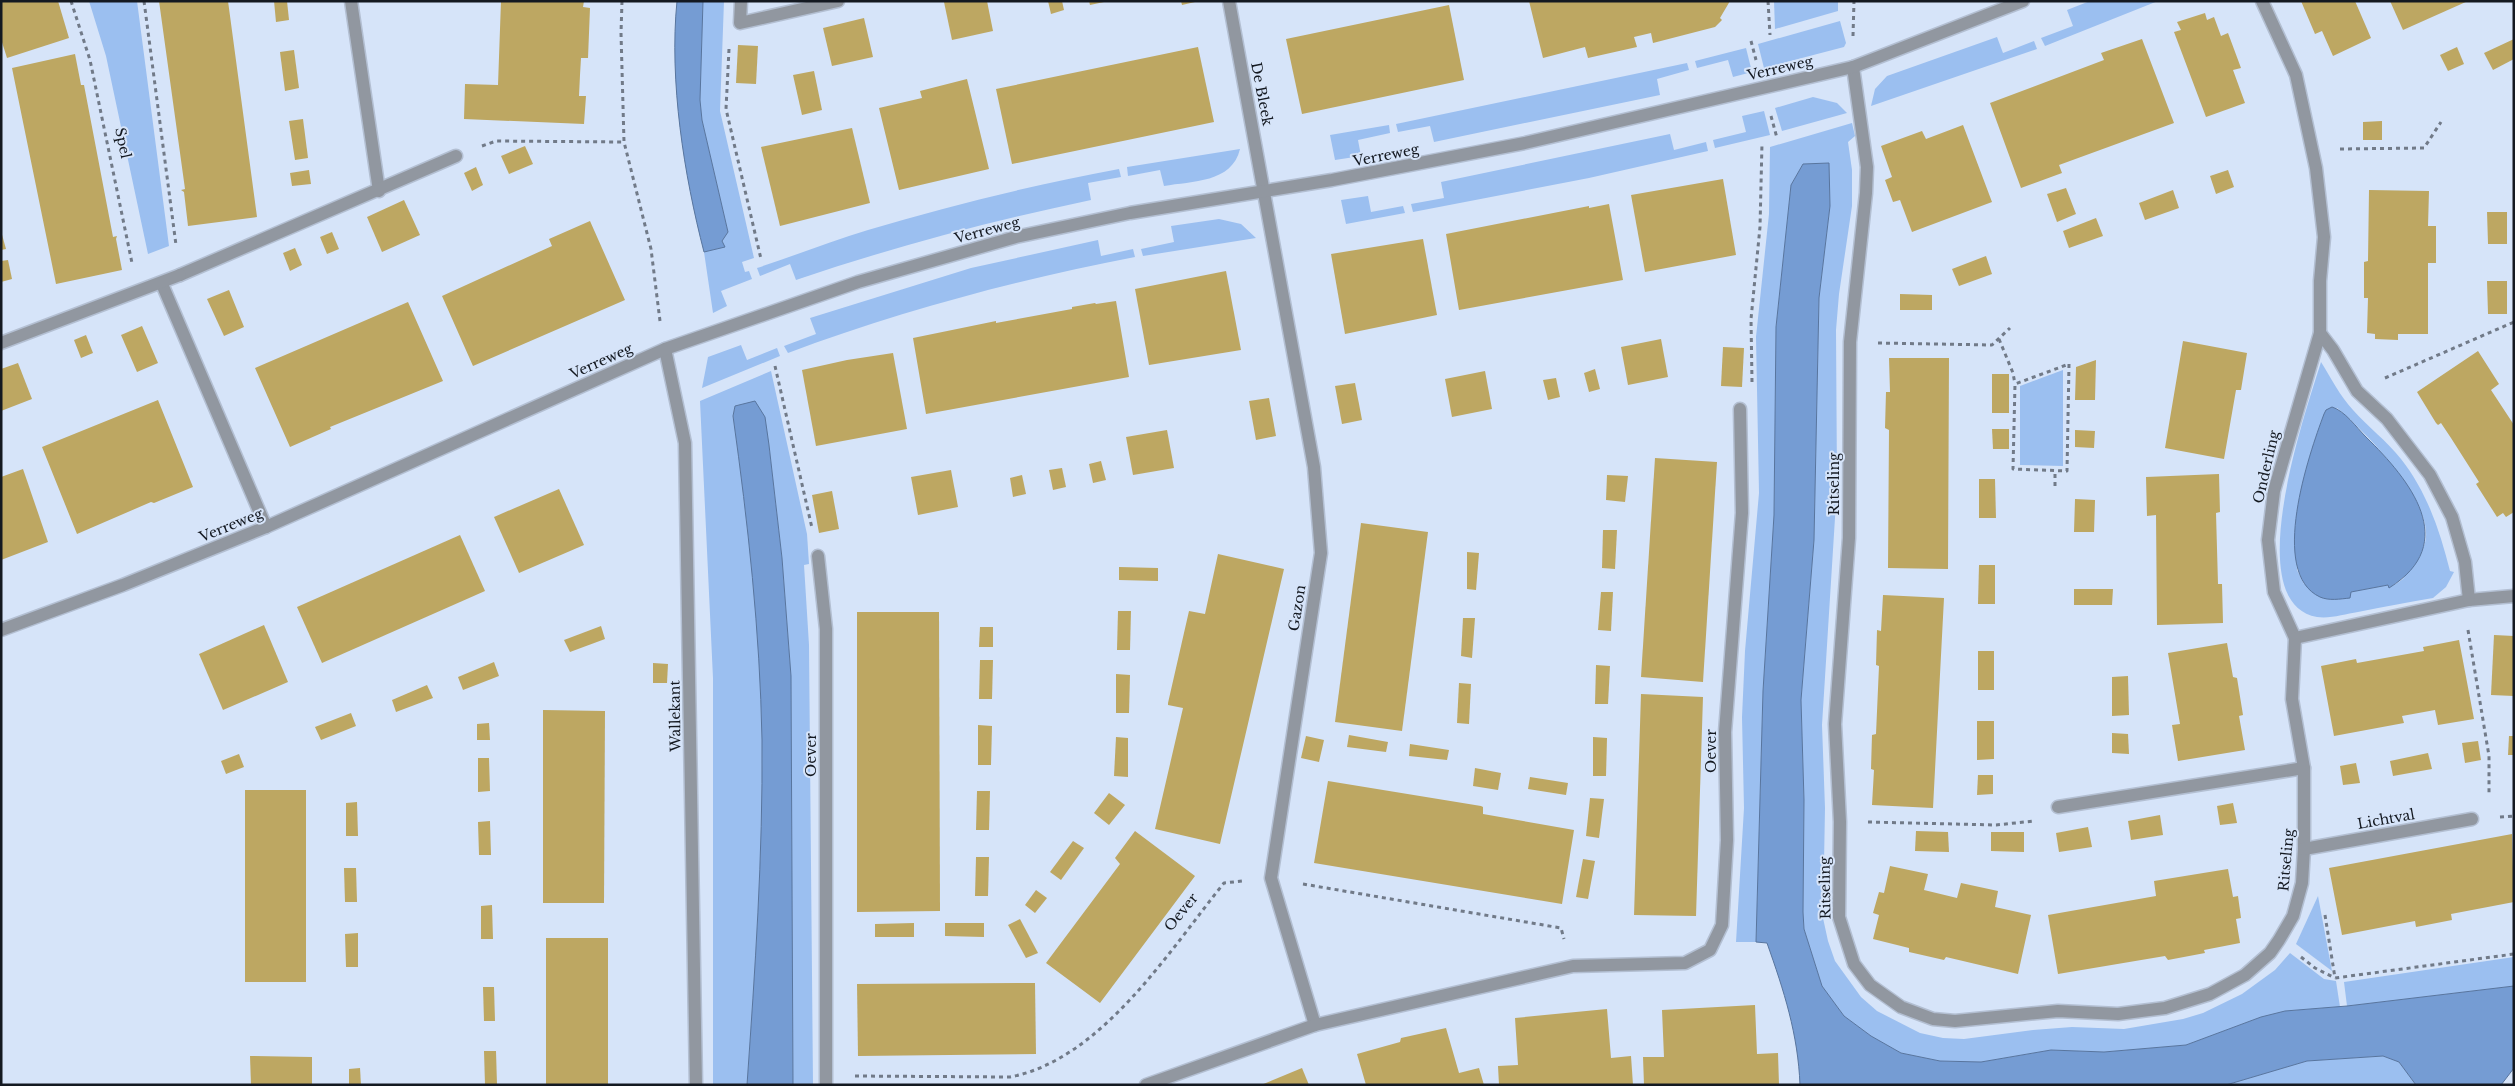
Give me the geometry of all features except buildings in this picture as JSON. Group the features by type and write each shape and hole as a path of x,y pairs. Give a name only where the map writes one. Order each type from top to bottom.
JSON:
{"street":[{"path":"351,1 379,191"},
{"path":"741,1 740,23 838,1"},
{"name":"De Bleek","path":"1229,1 1263,192"},
{"name":"Verreweg","path":"1,630 123,585 266,527 665,349 858,282 1016,237 1130,213 1263,192 1525,143 1853,67 2023,1"},
{"name":"Onderling","path":"2262,1 2296,75 2312,149 2324,236 2320,280 2320,333 2274,491 2268,540 2274,592 2295,638"},
{"name":"Ritseling","path":"1853,67 1866,167 1865,201 1850,342 1849,538 1834,724 1840,822 1839,917 1854,964 1870,985 1901,1007 1933,1019 1964,1020 2058,1011 2118,1014 2165,1008 2210,994 2246,975 2270,953 2279,940 2293,916 2302,883 2304,768 2292,699 2295,638"},
{"path":"1,343 162,284 456,156"},
{"name":"Gazon","path":"1263,192 1314,466 1321,553 1271,878 1315,1026"},
{"path":"162,284 266,527"},
{"path":"2320,333 2333,350 2357,390 2387,419 2430,475 2452,517 2465,562 2469,600"},
{"name":"Wallekant","path":"665,349 685,443 696,1085"},
{"name":"Oever","path":"1146,1085 1315,1026 1573,966 1685,963 1710,950 1722,925 1727,840 1725,732 1742,513 1740,409"},
{"name":"Oever","path":"818,556 826,629 826,1080"},
{"path":"2295,638 2469,600 2514,596"},
{"path":"2058,807 2304,768"},
{"name":"Lichtval","path":"2304,849 2472,819"}],"path":[{"name":"Spel","path":"71,1 90,60 138,293"},
{"path":"144,1 180,275"},
{"path":"622,1 624,142 651,249 665,349"},
{"path":"1768,1 1770,35"},
{"path":"740,23 729,39 726,109 761,259"},
{"path":"2312,149 2424,148 2441,122"},
{"path":"456,156 496,141 624,142"},
{"path":"1740,409 1752,391 1751,318 1760,227 1762,143"},
{"path":"2357,390 2514,322"},
{"path":"1850,342 1992,345 2010,328"},
{"path":"1999,339 2013,373 2015,384 2013,469 2068,471 2069,364 2015,384"},
{"path":"774,366 818,556"},
{"path":"2054,486 2055,471"},
{"path":"2469,600 2468,638 2489,756 2489,800"},
{"path":"1840,822 1996,824 2032,822 2058,807"},
{"name":"Oever","path":"826,1080 1010,1077 1027,1074 1067,1054 1120,1013 1224,883 1271,878 1561,928 1573,966"},
{"path":"2325,913 2335,978"},
{"path":"2279,940 2315,968 2335,978 2514,954"}],"shaded area":[{"path":"89,1 137,1 169,246 148,254 106,56"},
{"path":"677,1 703,1 700,100 702,120 728,232 722,241 725,247 704,252 690,192 680,128 675,63"},
{"path":"703,1 724,1 720,111 754,258 742,262 745,272 749,271 752,279 721,291 727,306 713,313 704,252 724,247 722,241 728,232 702,120 700,100"},
{"path":"1774,1 1838,1 1838,11 1775,29"},
{"path":"2090,1 2158,1 2045,46 2041,38 2073,26 2067,10"},
{"path":"1840,21 1846,43 1844,47 1764,68 1758,44"},
{"path":"1997,37 2003,53 2034,41 2037,49 1871,106 1875,89 1887,76"},
{"path":"1746,48 1752,72 1733,77 1728,60 1697,68 1695,61"},
{"path":"1687,63 1689,70 1657,79 1660,95 1434,142 1430,126 1398,132 1396,124"},
{"path":"1813,97 1837,103 1847,113 1782,131 1775,108"},
{"path":"1764,111 1770,135 1715,148 1713,140 1746,132 1742,116"},
{"path":"1852,123 1855,136 1848,142 1852,170 1852,206 1839,294 1836,330 1837,486 1822,725 1825,808 1823,918 1835,961 1861,997 1877,1011 1920,1033 1943,1038 1964,1039 2072,1027 2124,1029 2183,1019 2203,1013 2242,994 2275,970 2290,953 2324,979 2336,981 2340,1007 2285,1011 2261,1017 2186,1045 2104,1052 2051,1050 1981,1062 1940,1061 1901,1053 1871,1036 1844,1016 1822,986 1804,929 1804,800 1801,700 1814,540 1819,298 1830,206 1829,163 1803,164 1791,185 1776,327 1774,515 1763,691 1756,942 1736,942 1744,808 1742,717 1745,651 1759,493 1756,337 1769,214 1770,147"},
{"path":"1389,125 1390,133 1358,140 1361,156 1335,160 1330,135"},
{"path":"1670,134 1674,150 1706,142 1708,151 1589,178 1413,212 1411,204 1444,198 1441,182"},
{"path":"1240,149 1236,160 1229,168 1220,174 1198,181 1164,186 1160,170 1128,176 1127,167"},
{"path":"1829,163 1830,206 1819,298 1814,540 1801,700 1804,800 1804,929 1822,986 1844,1016 1871,1036 1901,1053 1940,1061 1981,1062 2051,1050 2104,1052 2186,1045 2261,1017 2285,1011 2347,1006 2514,986 2514,1068 2501,1085 2416,1085 2399,1062 2383,1056 2307,1061 2226,1085 1800,1085 1793,1030 1784,996 1767,943 1756,942 1763,691 1774,515 1776,327 1791,185 1803,164"},
{"path":"1119,169 1121,177 1088,183 1091,200 942,236 796,280 790,264 760,276 757,268 854,234 930,212 1024,189"},
{"path":"1368,196 1371,212 1403,206 1405,213 1346,224 1341,200"},
{"path":"1219,219 1241,224 1256,238 1143,256 1141,249 1174,242 1171,226"},
{"path":"1098,240 1101,256 1133,249 1135,257 1003,286 959,298 916,310 788,353 784,346 816,334 810,318 971,268"},
{"path":"741,345 747,360 777,348 780,356 702,388 708,357"},
{"path":"2321,362 2348,405 2396,452 2418,485 2432,512 2450,571 2454,572 2446,587 2433,598 2327,617 2317,617 2294,604 2282,578 2280,542 2284,501 2303,419","holes":["2337,408 2364,433 2396,470 2420,509 2426,527 2424,546 2403,579 2390,587 2388,585 2351,592 2304,584 2297,570 2296,544 2298,503 2322,419"]},
{"path":"2063,370 2063,466 2020,465 2020,386"},
{"path":"771,371 807,534 809,564 804,565 809,645 813,1085 793,1085 791,676 782,558 769,445 744,404 735,406 733,416 749,537 759,659 762,783 758,913 747,1085 713,1085 713,678 700,401"},
{"path":"755,401 765,417 769,445 782,558 791,676 793,1085 747,1085 760,870 762,740 759,659 752,578 733,416 735,406"},
{"path":"2332,407 2350,420 2398,472 2412,492 2421,512 2425,532 2422,551 2410,570 2389,588 2388,585 2351,592 2350,598 2327,599 2320,597 2305,584 2297,564 2294,539 2302,483 2324,414 2326,410"},
{"path":"2318,896 2332,971 2296,944"},
{"path":"2514,957 2514,986 2347,1006 2344,982"},
{"path":"2383,1056 2399,1062 2416,1085 2226,1085 2307,1061"}]}
